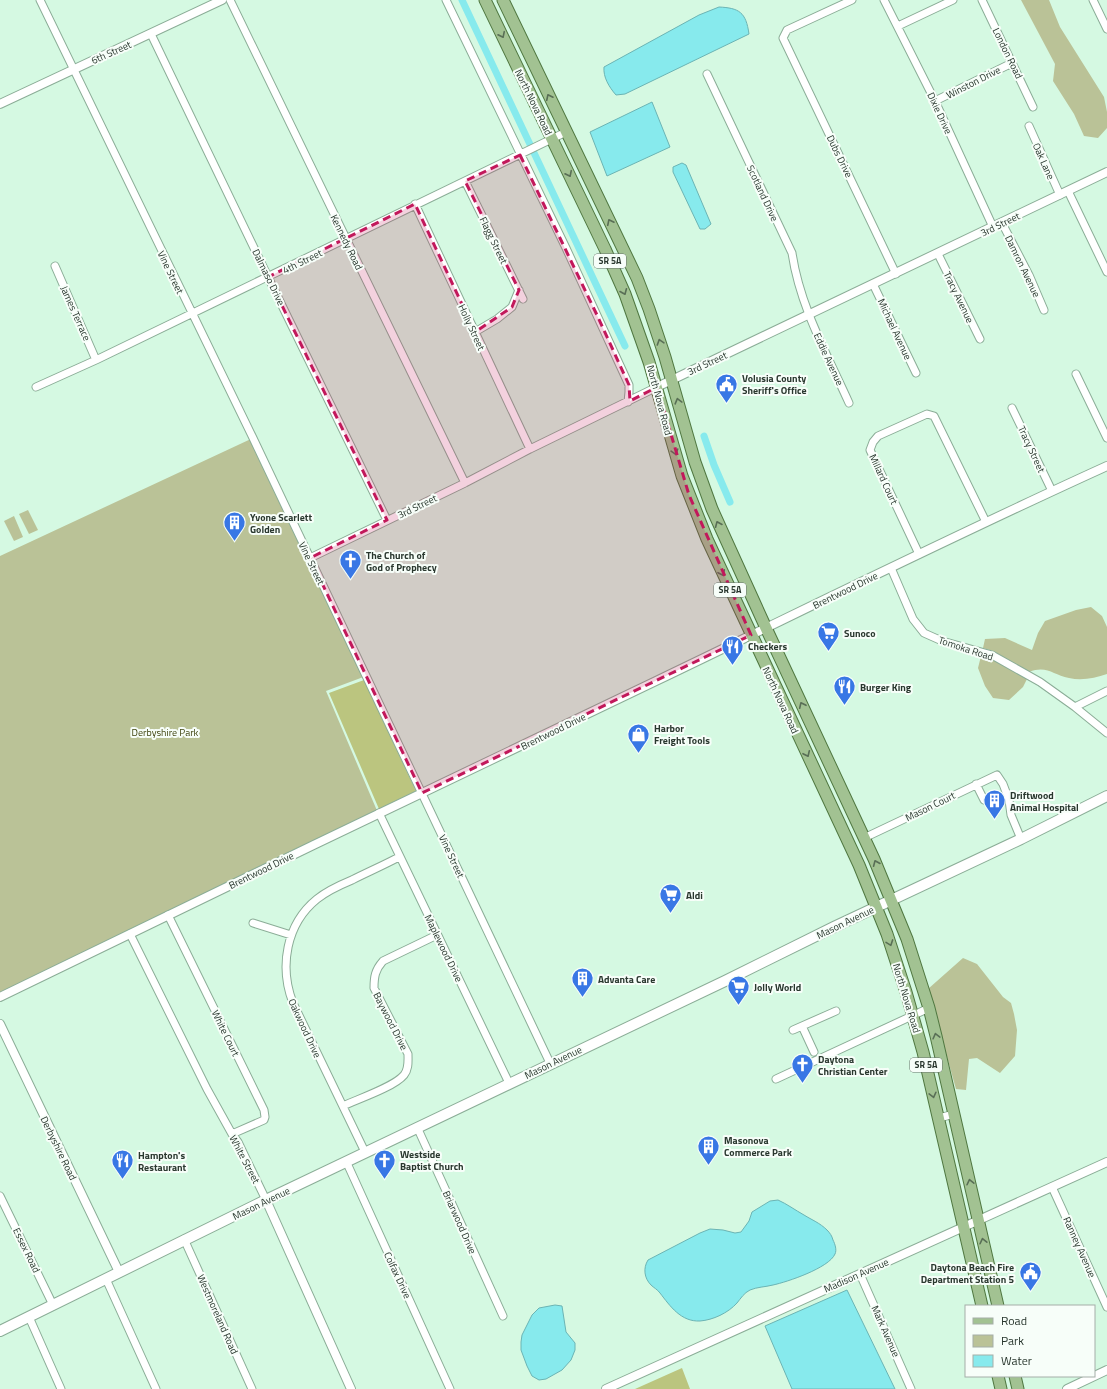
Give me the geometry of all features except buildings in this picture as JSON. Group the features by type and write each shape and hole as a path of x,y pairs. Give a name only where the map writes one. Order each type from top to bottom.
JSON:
{"main road":[{"name":"North Nova Road","path":"485,0 548,141 625,294 641,336 674,450 689,495 715,559 859,865 876,907 898,966 913,1015 939,1118 982,1305"},
{"name":"North Nova Road","path":"503,0 638,282 656,329 672,379 687,437 702,483 724,536 864,838 891,899 909,946 928,1008 998,1305"},
{"path":"791,721 801,725 819,741"},
{"name":"Mason Avenue","path":"0,1331 184,1239 550,1063 725,981 891,899 1021,839 1107,796"},
{"path":"1015,1377 1018,1389"}],"street":[{"name":"Vine Street","path":"40,0 310,558 550,1063"},
{"name":"6th Street","path":"0,104 222,0"},
{"name":"Kennedy Road","path":"230,0 466,483"},
{"path":"446,0 594,308 629,385 644,394"},
{"name":"Dubs Drive","path":"852,0 788,30 783,38 896,274"},
{"name":"Dixie Drive","path":"884,0 935,101 993,227"},
{"path":"898,26 953,0"},
{"name":"London Road","path":"982,0 1033,107"},
{"path":"1093,0 1107,29"},
{"name":"Dalmaso Drive","path":"151,34 268,277 388,520"},
{"name":"Winston Drive","path":"935,101 1012,63"},
{"name":"Scotland Drive","path":"707,74 792,253 795,275 808,316"},
{"name":"Oak Lane","path":"1029,126 1107,272"},
{"name":"4th Street","path":"36,387 192,314 415,204 566,132"},
{"name":"3rd Street","path":"310,558 466,483 530,449 672,379 808,316 1107,172"},
{"name":"Flagg Street","path":"465,181 523,299"},
{"name":"Holly Street","path":"415,204 530,449"},
{"name":"Damron Avenue","path":"1002,223 1029,275 1044,310"},
{"name":"Tracy Avenue","path":"938,254 980,339"},
{"name":"James Terrace","path":"55,266 96,360"},
{"name":"Michael Avenue","path":"874,284 916,373"},
{"path":"475,332 497,319 512,307 519,290"},
{"name":"Eddie Avenue","path":"808,316 849,402"},
{"path":"1076,374 1107,438"},
{"path":"628,402 629,385"},
{"name":"Tracy Street","path":"1012,408 1052,491"},
{"name":"Millard Court","path":"919,554 870,450 873,442 878,436 926,414 934,416 986,522"},
{"name":"Brentwood Drive","path":"0,997 422,792 986,522 1107,466"},
{"name":"Tomoka Road","path":"891,568 913,619 924,633 992,655 1040,682 1075,707 1107,733"},
{"path":"1075,707 1107,691"},
{"name":"Mason Court","path":"864,838 997,775 1003,784 1009,800 1010,815 1021,839"},
{"path":"976,784 984,800"},
{"name":"Maplewood Drive","path":"379,813 509,1083"},
{"name":"Oakwood Drive","path":"365,1152 293,1003 288,990 286,962 291,935 307,909 317,899 332,889 399,857"},
{"name":"White Court","path":"168,916 264,1110 264,1120 232,1134"},
{"path":"253,923 291,935"},
{"name":"White Street","path":"130,934 204,1083 232,1134 238,1142 266,1200 351,1389"},
{"name":"Baywood Drive","path":"343,1106 387,1086 405,1074 408,1065 408,1054 374,988 376,969 382,962 437,935"},
{"path":"776,1079 928,1008"},
{"path":"793,1030 836,1011"},
{"name":"Derbyshire Road","path":"0,1024 119,1272"},
{"path":"802,1026 814,1052"},
{"path":"939,1118 954,1114"},
{"name":"Briarwood Drive","path":"417,1127 503,1316"},
{"name":"Colfax Drive","path":"346,1162 450,1389"},
{"name":"Madison Avenue","path":"606,1389 1107,1162"},
{"name":"Ranney Avenue","path":"1052,1187 1107,1308"},
{"name":"Essex Road","path":"0,1196 53,1305"},
{"name":"Westmoreland Road","path":"184,1239 252,1389"},
{"name":"Mark Avenue","path":"860,1274 911,1389"},
{"path":"106,1279 156,1389"},
{"path":"29,1317 61,1389"},
{"path":"1095,1376 1107,1370"},
{"path":"1067,1389 1092,1377"}],"highlighted area":[{"path":"520,155 629,385 630,401 657,387 689,495 751,635 422,793 310,558 387,520 268,277 415,204 475,332 512,307 519,290 465,181"}],"green space":[{"path":"1021,0 1049,0 1060,27 1104,97 1107,112 1107,128 1098,138 1084,136 1074,114 1053,81 1055,64"},
{"name":"Derbyshire Park","path":"253,438 366,676 326,691 378,813 0,997 0,556"},
{"path":"28,510 38,530 29,534 19,514"},
{"path":"14,516 23,537 14,541 4,521"},
{"path":"1091,607 1102,616 1107,627 1107,674 1093,678 1074,679 1063,677 1045,670 1035,670 1029,672 993,651 983,648 985,639 1005,638 1032,650 1038,633 1045,621 1076,610"},
{"path":"981,656 990,658 1027,679 1023,687 1009,700 993,698 985,686 978,668"},
{"path":"364,680 416,791 379,809 329,693"},
{"path":"963,958 977,964 1003,997 1011,1003 1017,1030 1015,1056 1000,1073 977,1058 969,1059 966,1090 956,1089 928,989"},
{"path":"682,1368 690,1389 635,1389"}],"water":[{"path":"719,7 736,10 740,13 746,21 749,34 625,94 616,95 613,92 606,78 604,67 699,15"},
{"path":"652,102 670,147 607,176 590,132"},
{"path":"682,163 686,165 711,224 705,229 700,229 673,172 673,167"},
{"path":"778,1200 819,1223 831,1235 836,1252 825,1264 797,1278 750,1290 725,1313 700,1321 693,1321 682,1316 668,1303 647,1279 645,1266 648,1260 710,1229 735,1233 741,1232 749,1221 752,1212 770,1201"},
{"path":"847,1290 895,1389 792,1389 765,1326"},
{"path":"555,1305 562,1306 566,1332 575,1343 575,1350 571,1360 562,1370 546,1379 539,1380 532,1376 527,1366 521,1350 522,1335 532,1315 539,1308"}],"waterway":[{"path":"462,0 625,346"},
{"path":"704,436 714,465 730,502"}],"place":[{"name":"Volusia County Sheriff's Office","path":"726,404"},
{"name":"Yvone Scarlett Golden","path":"235,542"},
{"name":"The Church of God of Prophecy","path":"350,580"},
{"name":"Sunoco","path":"829,652"},
{"name":"Checkers","path":"732,666"},
{"name":"Burger King","path":"845,706"},
{"name":"Harbor Freight Tools","path":"639,754"},
{"name":"Driftwood Animal Hospital","path":"994,820"},
{"name":"Aldi","path":"671,914"},
{"name":"Advanta Care","path":"582,998"},
{"name":"Jolly World","path":"738,1006"},
{"name":"Daytona Christian Center","path":"802,1084"},
{"name":"Masonova Commerce Park","path":"708,1166"},
{"name":"Hampton's Restaurant","path":"123,1180"},
{"name":"Westside Baptist Church","path":"384,1180"},
{"name":"Daytona Beach Fire Department Station 5","path":"1030,1292"}]}
